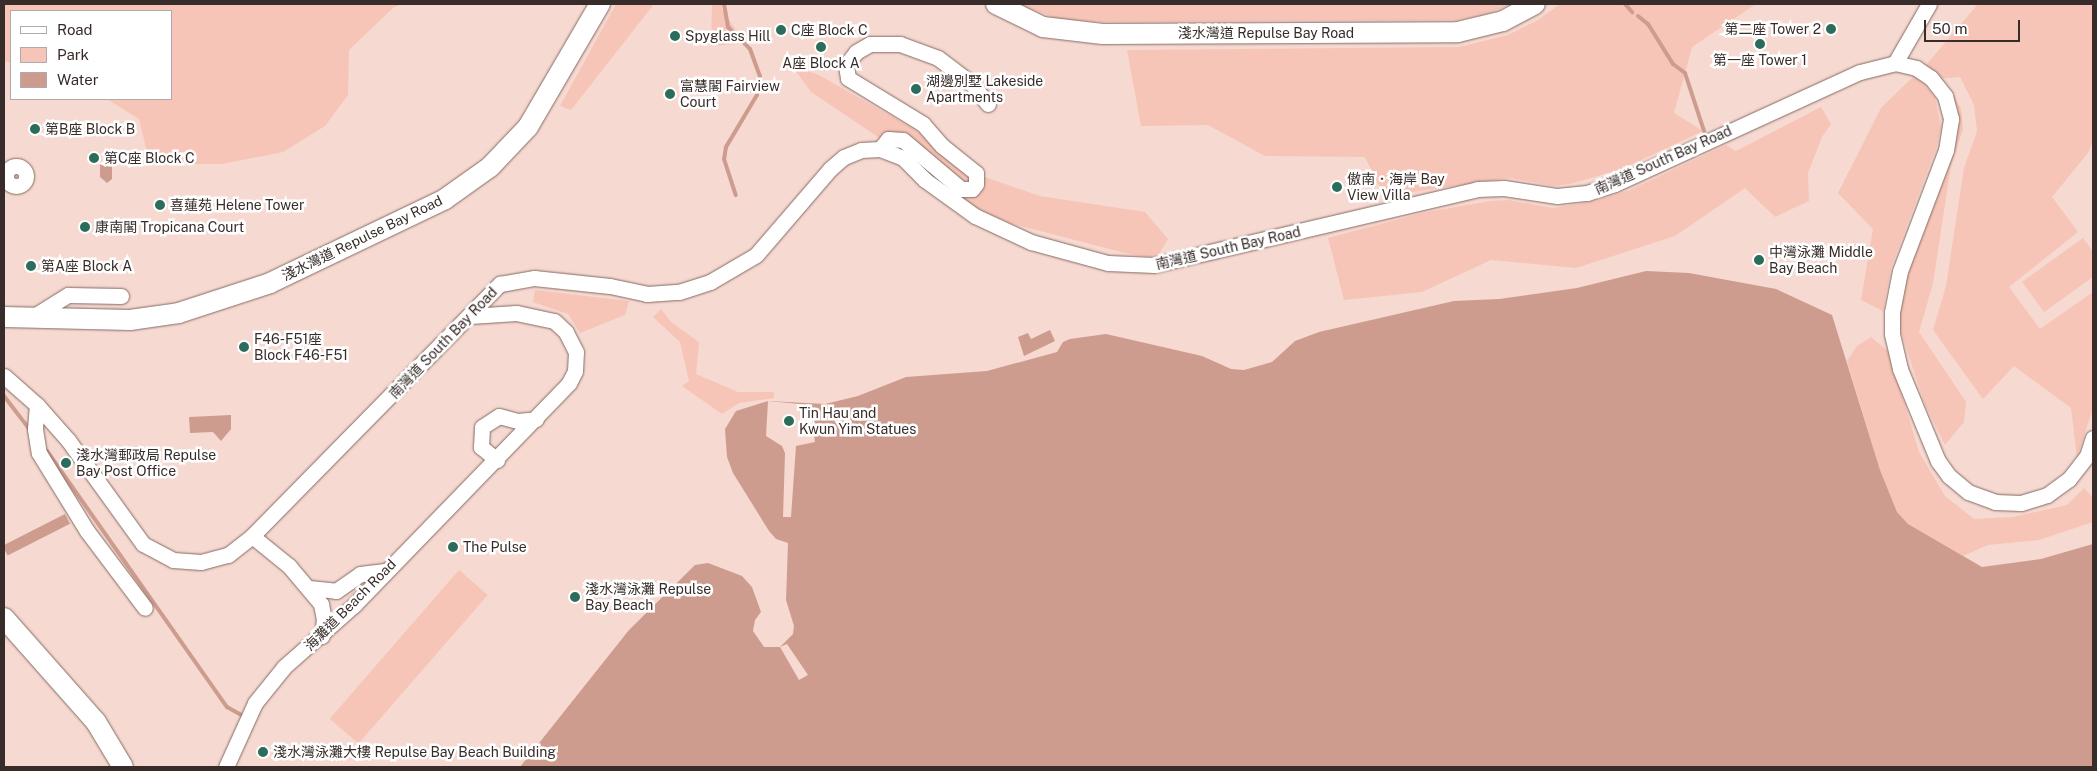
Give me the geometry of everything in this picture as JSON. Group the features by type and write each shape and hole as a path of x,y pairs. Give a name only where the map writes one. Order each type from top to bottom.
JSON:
{"main road":[{"name":"淺水灣道 Repulse Bay Road","path":"4,317 34,316 135,320 196,308 270,283 445,199 490,167 520,137 553,89 600,4"},
{"name":"淺水灣道 Repulse Bay Road","path":"996,4 1024,20 1050,29 1123,34 1458,32 1503,21 1535,4"},
{"name":"淺水灣道 Repulse Bay Road","path":"4,330 34,316"},
{"path":"4,618 96,722 122,767"}],"street":[{"path":"1895,64 1930,4"},
{"path":"880,149 888,139 903,140 961,189 966,190 976,184 976,173 942,146 923,124 848,78 846,65 856,52 870,44 900,44 938,58 971,83 988,104"},
{"name":"南灣道 South Bay Road","path":"4,376 68,440 132,533 157,554 184,562 201,562 228,555 252,536 500,284 517,279 610,286 647,294 679,292 710,282 756,255 844,157 861,150 880,149 903,158 949,199 1002,230 1108,263 1154,265 1477,189 1504,188 1557,196 1588,193 1615,184 1860,72 1895,64 1916,68 1931,78 1945,96 1951,119 1946,150 1900,271 1892,317 1894,347 1902,375 1938,461 1949,476 1968,492 1995,502 2021,503 2047,495 2069,480 2087,456 2093,438"},
{"path":"34,316 68,295 121,296"},
{"name":"海灘道 Beach Road","path":"226,767 255,703 284,667 322,636 497,460 569,384 575,371 576,352 566,332 554,321 538,315 470,316"},
{"path":"36,410 36,441 39,453 87,532 144,608"},
{"path":"497,460 481,447 482,427 499,416 518,421 536,419"},
{"path":"252,536 278,556 309,588 323,612 322,636"},
{"path":"309,588 327,593 336,591 360,574 385,571"}],"green space":[{"path":"4,4 403,4 394,7 349,50 348,95 325,126 283,152 222,164 150,164 139,119 109,100 172,100 172,10 10,10 10,63 4,61"},
{"path":"616,4 654,4 571,110 560,106"},
{"path":"712,4 723,4 721,8 738,33 735,44 711,46"},
{"path":"1017,4 1512,4 1487,14 1457,20 1103,22 1059,19"},
{"path":"1560,4 1756,4 1692,47 1674,113 1703,131 1622,169 1570,184 1554,186 1510,178 1384,196 1365,157 1265,156 1208,125 1141,126 1127,50 1459,47 1508,35 1538,20"},
{"path":"1978,4 2093,4 2093,140 2088,153 2052,197 2078,232 2009,287 2040,329 2093,292 2093,408 2077,458 2071,408 2014,366 1983,399 1933,330 1946,286 1964,168 1977,131 1974,105 1960,77 1937,79 1926,65"},
{"path":"792,66 819,75 912,128 976,174 1040,196 1145,212 1168,239 1157,257 1133,255 1009,223 953,198 905,155 811,92"},
{"path":"1916,74 1935,97 1941,127 1937,146 1891,268 1883,311 1861,300 1873,229 1838,193 1881,108"},
{"path":"1954,95 1961,109 1963,129 1951,165 1933,283 1919,332 1966,402 1964,422 1945,445 1924,402 1896,317 1905,271 1953,108"},
{"path":"1821,107 1831,124 1822,137 1808,173 1809,201 1775,217 1745,188 1675,236 1576,268 1491,260 1422,292 1344,300 1328,238 1422,213 1490,201 1508,200 1553,208 1595,201 1630,190 1726,145 1736,151"},
{"path":"2083,238 2093,252 2093,277 2044,312 2022,282"},
{"path":"535,290 629,301 625,315 580,333 568,314 533,302"},
{"path":"661,309 671,322 699,342 696,374 738,392 774,392 774,398 739,403 722,414 682,386 689,381 680,342 653,317"},
{"path":"1871,337 1889,352 1919,452 1945,496 1974,519 2013,517 2067,505 2084,488 2093,498 2093,522 2039,540 1988,545 1963,556 1908,524 1897,512 1880,470 1847,361 1857,346"},
{"path":"459,570 488,595 358,744 330,719"}],"water":[{"path":"106,159 112,163 112,179 107,183 100,177 100,164"},
{"path":"1646,271 1689,273 1776,289 1832,315 1880,470 1897,512 1908,524 1982,567 2041,559 2093,544 2093,767 520,767 629,630 695,565 708,563 742,576 752,587 761,612 755,620 753,631 764,647 780,647 793,634 794,626 786,600 788,543 776,539 769,531 733,473 727,457 725,429 736,411 768,401 825,404 858,396 906,377 987,371 1057,352 1063,342 1070,339 1106,334 1202,356 1231,369 1244,370 1272,362 1295,341 1319,332 1454,301 1499,299 1577,288"},
{"path":"1050,330 1055,341 1024,356 1018,337 1028,333 1031,339"},
{"path":"231,415 231,429 221,441 213,432 190,433 189,417"},
{"path":"65,514 70,524 8,556 4,545"}],"pier":[{"path":"768,401 810,405 815,442 796,446 791,517 783,517 785,453 782,446 766,436"},
{"path":"787,644 808,675 799,680 780,647"}],"waterway":[{"path":"724,4 728,27 750,49 760,76 757,95 726,147 724,159 736,195"},
{"path":"1625,4 1632,12"},
{"path":"1638,16 1648,24 1673,64 1685,73 1705,134"},
{"path":"4,396 30,430"},
{"path":"47,451 227,707 243,716"}],"place":[{"name":"第二座 Tower 2","path":"1831,29"},
{"name":"C座 Block C","path":"781,30"},
{"name":"Spyglass Hill","path":"675,36"},
{"name":"第一座 Tower 1","path":"1760,44"},
{"name":"A座 Block A","path":"821,47"},
{"name":"湖邊別墅 Lakeside Apartments","path":"916,89"},
{"name":"富慧閣 Fairview Court","path":"670,94"},
{"name":"第B座 Block B","path":"35,129"},
{"name":"第C座 Block C","path":"94,158"},
{"name":"傲南．海岸 Bay View Villa","path":"1337,187"},
{"name":"喜蓮苑 Helene Tower","path":"160,205"},
{"name":"康南閣 Tropicana Court","path":"85,227"},
{"name":"中灣泳灘 Middle Bay Beach","path":"1759,260"},
{"name":"第A座 Block A","path":"31,266"},
{"name":"F46-F51座 Block F46-F51","path":"244,347"},
{"name":"Tin Hau and Kwun Yim Statues","path":"789,421"},
{"name":"淺水灣郵政局 Repulse Bay Post Office","path":"66,463"},
{"name":"The Pulse","path":"453,547"},
{"name":"淺水灣泳灘 Repulse Bay Beach","path":"575,597"},
{"name":"淺水灣泳灘大樓 Repulse Bay Beach Building","path":"263,752"}]}
